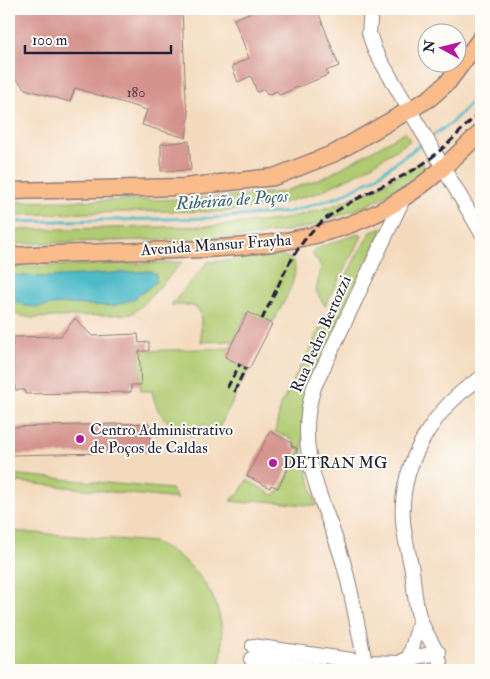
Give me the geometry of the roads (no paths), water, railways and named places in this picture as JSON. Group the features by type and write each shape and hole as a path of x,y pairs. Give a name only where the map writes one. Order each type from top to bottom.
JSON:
{"main road":[{"path":"9,191 184,187 274,177 336,153 430,98 448,82 481,38"},
{"name":"Avenida Mansur Frayha","path":"9,256 207,249 291,241 345,226 403,199 444,169 481,132"}],"street":[{"path":"371,9 369,33 375,51 481,232"},
{"name":"Rua Pedro Bertozzi","path":"365,662 344,567 309,461 307,420 314,387 403,199"},
{"path":"442,670 439,653 420,621 403,521 407,476 419,446 437,418 456,397 481,378"},
{"path":"410,664 420,621"},
{"path":"320,670 252,652 410,664 439,653"}],"water":[{"path":"150,271 156,274 156,282 134,299 113,306 61,304 37,307 26,306 9,297 9,275 44,277"}],"waterway":[{"name":"Ribeirão de Poços","path":"429,138 450,124 481,93"},
{"name":"Ribeirão de Poços","path":"9,222 212,218 289,212 338,197 373,179 424,142"}],"railway":[{"path":"262,319 297,250 313,230 335,212 410,172 430,159 448,144 481,110"},
{"path":"227,388 240,364"},
{"path":"234,392 246,367"}],"place":[{"name":"Centro Administrativo de Poços de Caldas","path":"80,439"},
{"name":"DETRAN MG","path":"273,463"}]}
